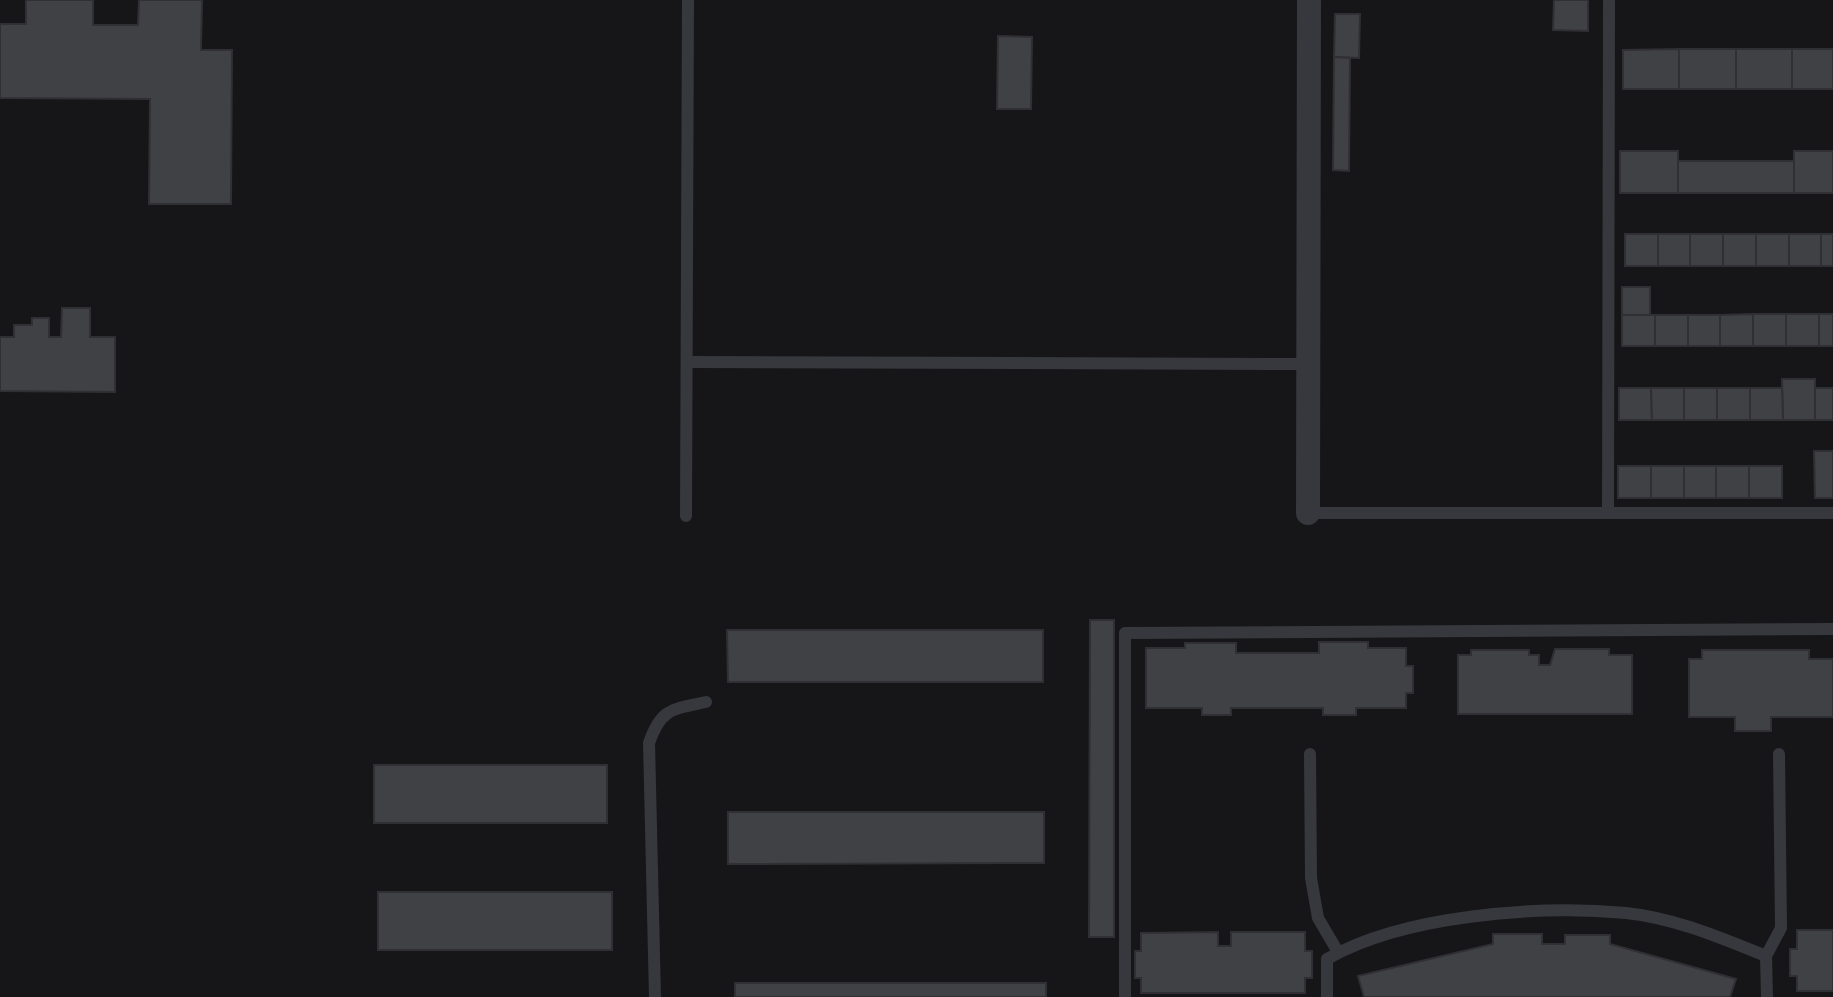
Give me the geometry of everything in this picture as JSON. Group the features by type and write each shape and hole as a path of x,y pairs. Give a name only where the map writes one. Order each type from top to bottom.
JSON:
{"street":[{"path":"1308,513 1309,0"}],"lane":[{"path":"686,516 688,0"},
{"path":"1608,513 1609,0"},
{"path":"687,362 1308,364"},
{"path":"1308,513 1833,513"},
{"path":"1125,997 1125,633 1833,629"},
{"path":"655,997 649,743 656,724 669,710 706,702"},
{"path":"1310,754 1311,878 1318,918 1338,952"},
{"path":"1767,997 1766,956 1781,928 1779,754"},
{"path":"1327,997 1327,959 1338,952 1354,944 1411,928 1478,916 1627,913 1696,928 1766,956"}],"building":[{"path":"26,0 93,0 93,25 138,25 139,0 202,0 201,50 232,50 231,204 149,204 150,99 0,98 0,24 26,24"},
{"path":"1554,0 1588,0 1588,31 1553,30"},
{"path":"1335,14 1360,14 1359,58 1334,57"},
{"path":"998,36 1032,37 1031,109 997,109"},
{"path":"1679,49 1679,89 1623,89 1623,50"},
{"path":"1679,49 1736,49 1736,89 1679,89"},
{"path":"1736,49 1792,49 1792,89 1736,89"},
{"path":"1792,49 1833,49 1833,89 1792,89"},
{"path":"1334,57 1350,58 1349,171 1333,170"},
{"path":"1620,151 1678,151 1678,193 1620,193"},
{"path":"1794,151 1833,151 1833,193 1794,193"},
{"path":"1678,161 1794,161 1794,193 1678,193"},
{"path":"1625,234 1658,234 1658,266 1625,266"},
{"path":"1658,234 1690,234 1690,266 1658,266"},
{"path":"1690,234 1723,234 1723,266 1690,266"},
{"path":"1723,234 1756,234 1756,266 1723,266"},
{"path":"1756,234 1789,234 1789,266 1756,266"},
{"path":"1789,234 1821,234 1821,266 1789,266"},
{"path":"1821,234 1833,234 1833,266 1821,266"},
{"path":"1622,287 1650,287 1650,315 1622,315"},
{"path":"62,308 90,308 90,337 115,337 115,392 0,391 0,337 14,337 14,325 32,325 32,318 49,318 49,337 61,337"},
{"path":"1753,314 1786,314 1786,346 1753,346"},
{"path":"1753,314 1753,346 1720,346 1720,315"},
{"path":"1786,314 1819,314 1819,346 1786,346"},
{"path":"1819,314 1833,314 1833,346 1819,346"},
{"path":"1622,315 1655,315 1655,346 1622,346"},
{"path":"1655,315 1688,315 1688,346 1655,346"},
{"path":"1688,315 1720,315 1720,346 1688,346"},
{"path":"1782,379 1815,379 1815,420 1783,420"},
{"path":"1619,388 1651,388 1652,420 1619,420"},
{"path":"1651,388 1684,388 1684,420 1652,420"},
{"path":"1684,388 1717,388 1717,420 1684,420"},
{"path":"1717,388 1750,388 1750,420 1717,420"},
{"path":"1750,388 1782,388 1783,420 1750,420"},
{"path":"1815,388 1833,388 1833,420 1815,420"},
{"path":"1814,451 1833,451 1833,498 1815,498"},
{"path":"1618,466 1651,466 1651,498 1618,498"},
{"path":"1651,466 1684,466 1684,498 1651,498"},
{"path":"1684,466 1716,466 1716,498 1684,498"},
{"path":"1716,466 1749,466 1749,498 1716,498"},
{"path":"1749,466 1782,466 1782,498 1749,498"},
{"path":"1090,620 1114,620 1114,937 1089,937"},
{"path":"727,630 1043,630 1043,682 728,682"},
{"path":"1319,642 1368,642 1368,648 1406,648 1406,666 1413,666 1413,693 1406,693 1406,708 1356,708 1356,715 1323,715 1323,708 1231,708 1231,715 1202,715 1202,708 1146,708 1146,648 1185,648 1185,643 1236,643 1236,653 1319,653"},
{"path":"1555,649 1609,649 1609,655 1632,655 1632,714 1458,714 1458,655 1471,655 1471,650 1529,650 1529,655 1539,655 1539,665 1550,665"},
{"path":"1702,650 1809,650 1809,659 1833,659 1833,717 1771,717 1771,731 1735,731 1735,717 1689,717 1689,659 1702,659"},
{"path":"374,765 607,765 607,823 374,823"},
{"path":"728,812 1044,812 1044,863 728,864"},
{"path":"378,892 612,892 612,950 378,950"},
{"path":"1797,930 1833,930 1833,991 1797,991 1797,976 1790,976 1790,949 1797,949"},
{"path":"1218,932 1218,946 1231,946 1231,932 1305,932 1305,951 1312,951 1312,978 1305,978 1305,993 1141,993 1141,978 1135,978 1135,951 1141,951 1141,933"},
{"path":"1493,934 1542,934 1542,944 1565,944 1565,935 1610,935 1610,944 1736,979 1730,997 1364,997 1358,976 1493,944"},
{"path":"735,983 1046,983 1046,997 735,997"}]}
